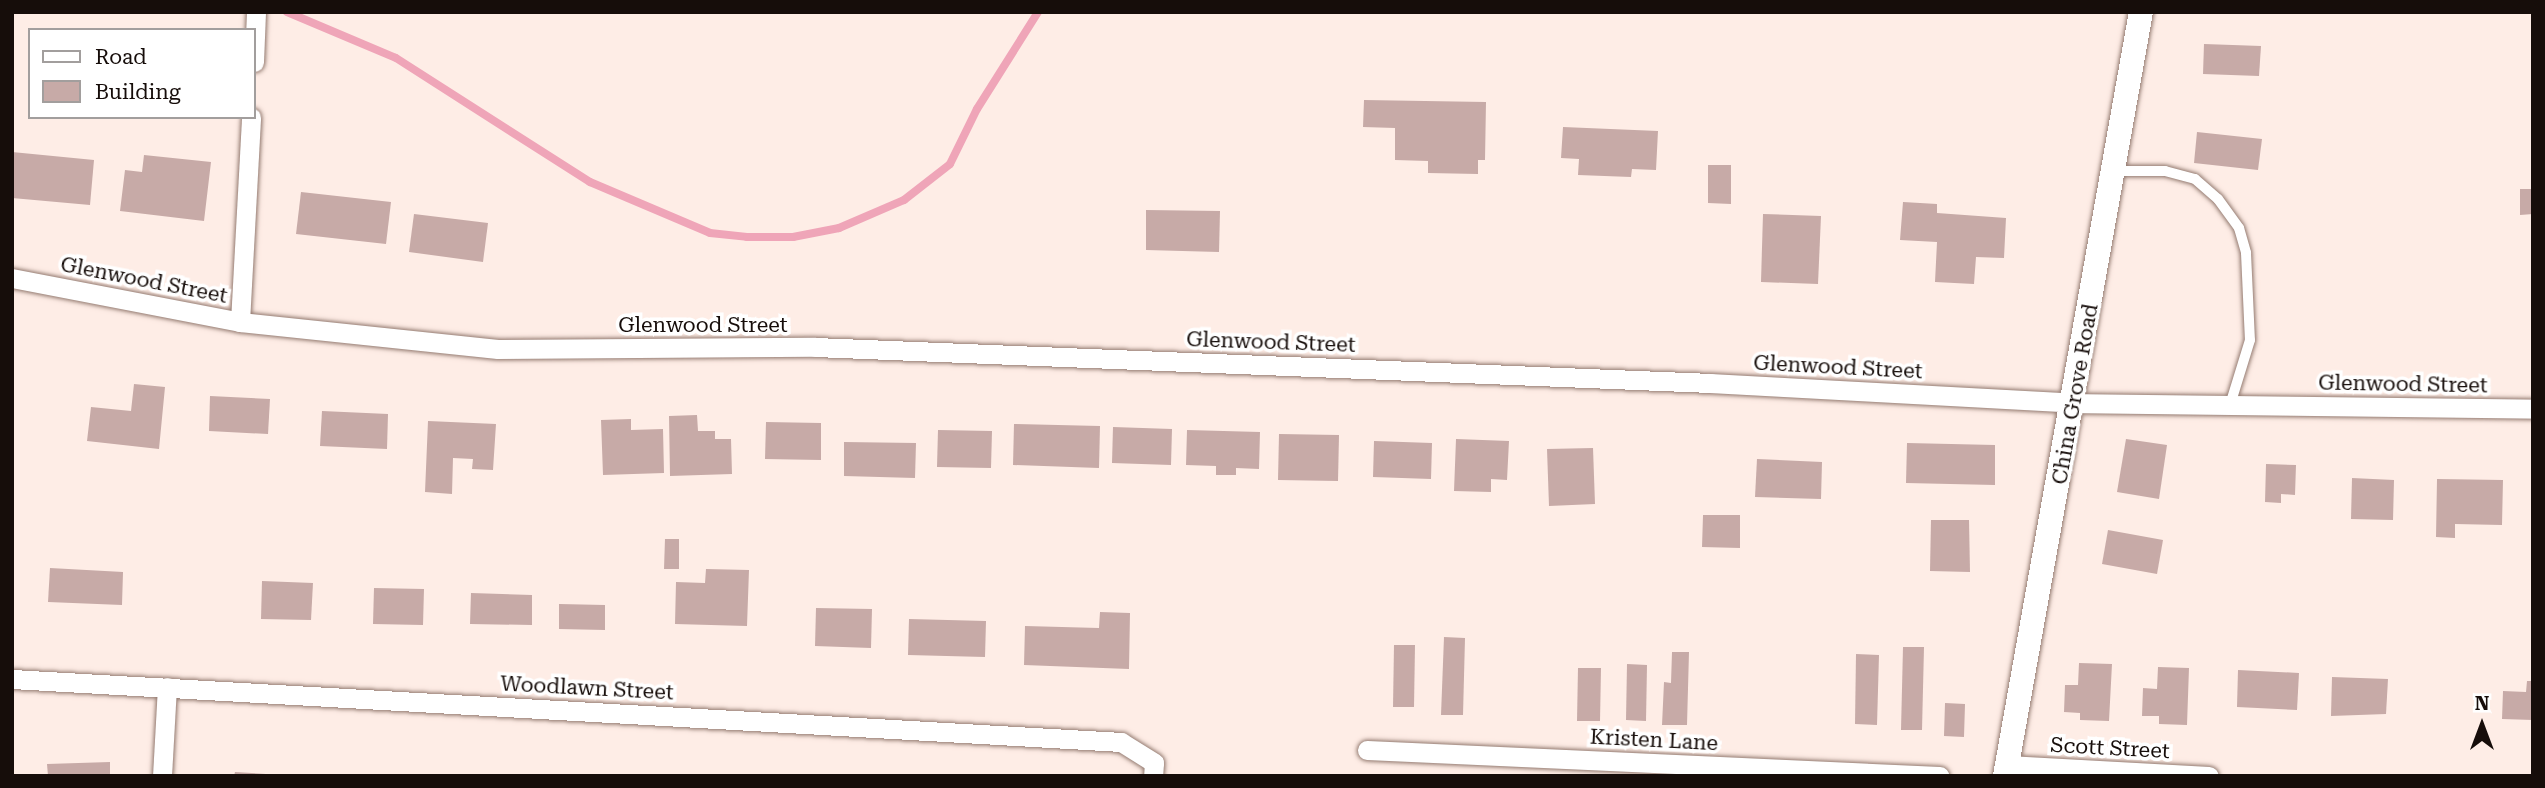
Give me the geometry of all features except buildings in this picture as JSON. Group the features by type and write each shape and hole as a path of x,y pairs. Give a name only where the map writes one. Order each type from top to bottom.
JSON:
{"street":[{"name":"China Grove Road","path":"2006,770 2074,402 2141,12"},
{"path":"240,322 251,119"},
{"name":"Glenwood Street","path":"12,278 240,322 498,349 816,347 1710,383 2074,402 2533,409"},
{"name":"Woodlawn Street","path":"12,679 1121,742 1153,769"},
{"path":"162,776 167,687"},
{"name":"Kristen Lane","path":"1367,750 1939,776"},
{"name":"Scott Street","path":"2006,770 2209,776"}],"lane":[{"path":"2113,171 2165,171 2195,179 2218,199 2239,229 2250,294 2250,340 2230,405"}],"waterway":[{"path":"287,12 396,58 590,182 710,233 747,237 793,237 839,228 904,200 950,164 977,109 1038,12"}]}
